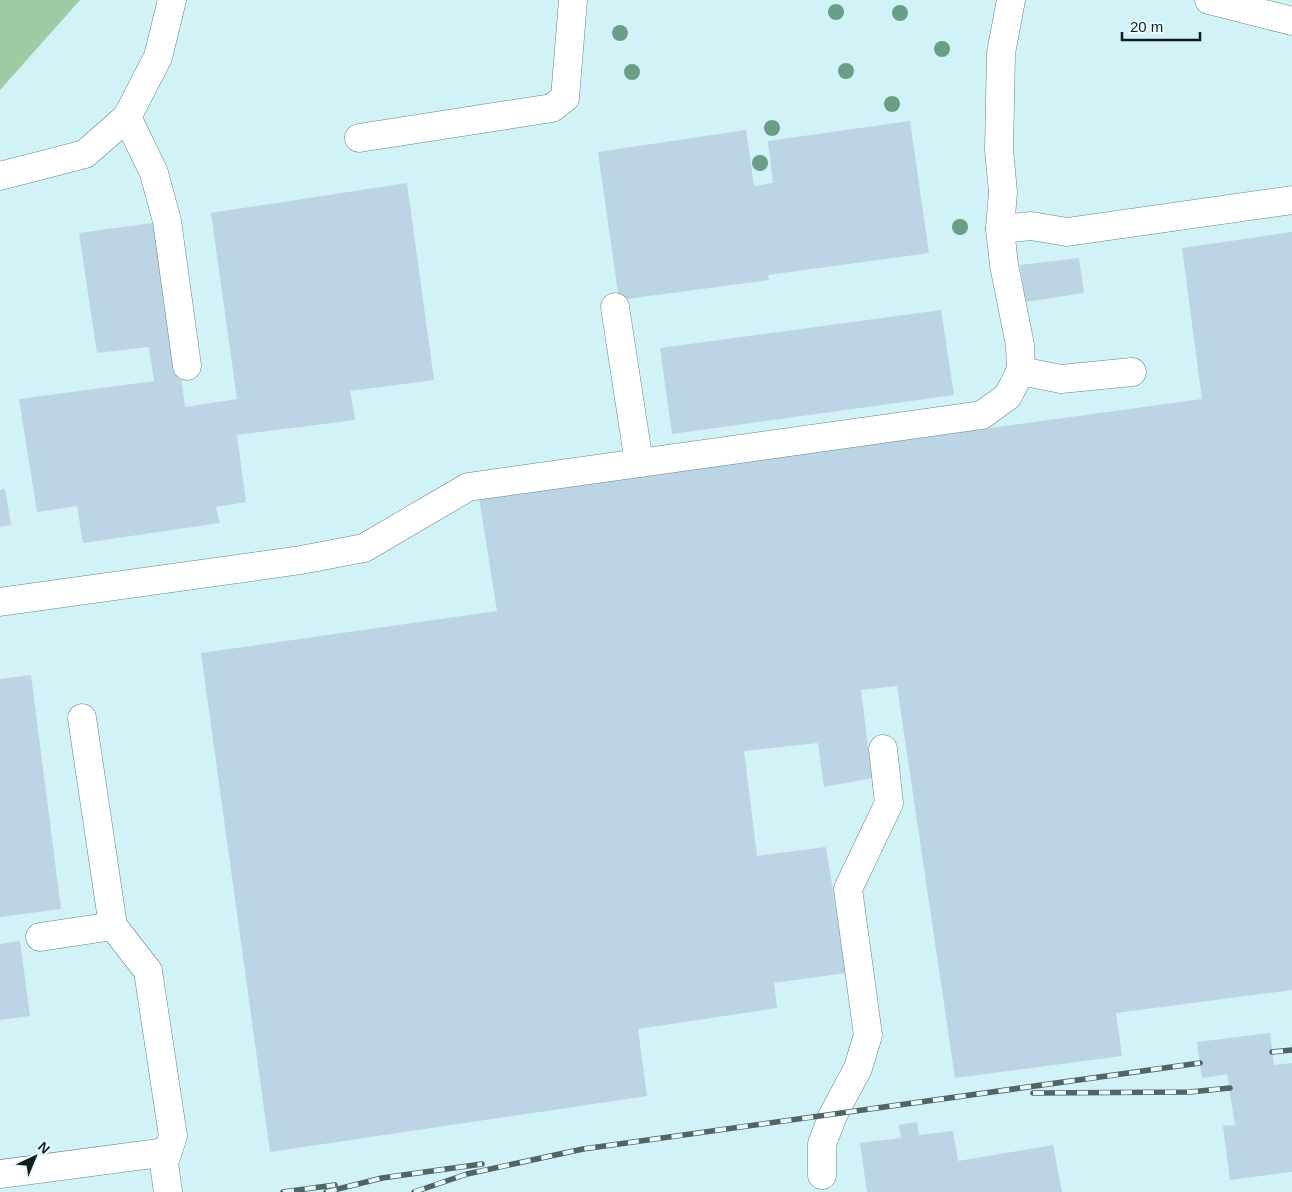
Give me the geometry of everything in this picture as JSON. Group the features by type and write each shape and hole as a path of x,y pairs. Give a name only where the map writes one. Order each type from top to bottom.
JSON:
{"street":[{"path":"0,176 84,154 127,118 158,57 172,0"},
{"path":"359,138 552,108 565,98 573,0"},
{"path":"0,602 302,560 364,548 468,488 982,415 1008,396 1020,371 1020,345 1004,265 1000,229 1003,192 999,150 1001,53 1011,0"},
{"path":"1209,0 1292,21"},
{"path":"127,118 154,173 167,221 188,366"},
{"path":"1000,229 1030,226 1067,232 1292,200"},
{"path":"615,307 639,463"},
{"path":"1020,371 1061,379 1132,372"},
{"path":"82,718 113,926 148,971 172,1136 164,1163 168,1192"},
{"path":"822,1175 822,1144 833,1115 858,1068 868,1035 848,889 889,803 883,749"},
{"path":"40,937 113,926"},
{"path":"0,1174 167,1152"}],"green space":[{"path":"0,0 80,0 0,90"}],"building":[{"path":"910,121 929,253 768,275 769,280 619,300 598,152 746,130 754,186 773,183 768,141"},
{"path":"407,183 434,380 350,391 355,420 237,435 246,502 216,507 220,523 83,543 77,506 37,512 19,399 154,381 149,347 97,353 79,233 160,222 185,407 237,399 211,213"},
{"path":"1292,232 1292,990 1116,1013 1122,1056 955,1078 897,686 861,690 872,778 824,787 818,743 744,751 757,856 826,847 846,973 774,983 777,1008 638,1029 647,1096 270,1152 201,653 497,611 479,498 1202,399 1182,248"},
{"path":"1079,258 1084,293 1025,302 1020,265"},
{"path":"941,310 954,395 672,434 660,348"},
{"path":"5,489 11,525 0,527 0,490"},
{"path":"31,675 61,909 0,917 0,679"},
{"path":"20,941 30,1016 0,1020 0,944"},
{"path":"1270,1033 1274,1065 1292,1063 1292,1172 1230,1180 1223,1126 1235,1125 1227,1074 1202,1078 1197,1042"},
{"path":"917,1122 919,1135 953,1131 958,1161 1053,1145 1062,1192 867,1192 860,1143 901,1138 899,1125"}],"railway":[{"path":"1272,1052 1292,1050"},
{"path":"414,1192 467,1174 583,1149 1200,1063"},
{"path":"1033,1093 1190,1092 1230,1088"},
{"path":"326,1192 382,1178 482,1164"},
{"path":"283,1192 335,1185"}]}
